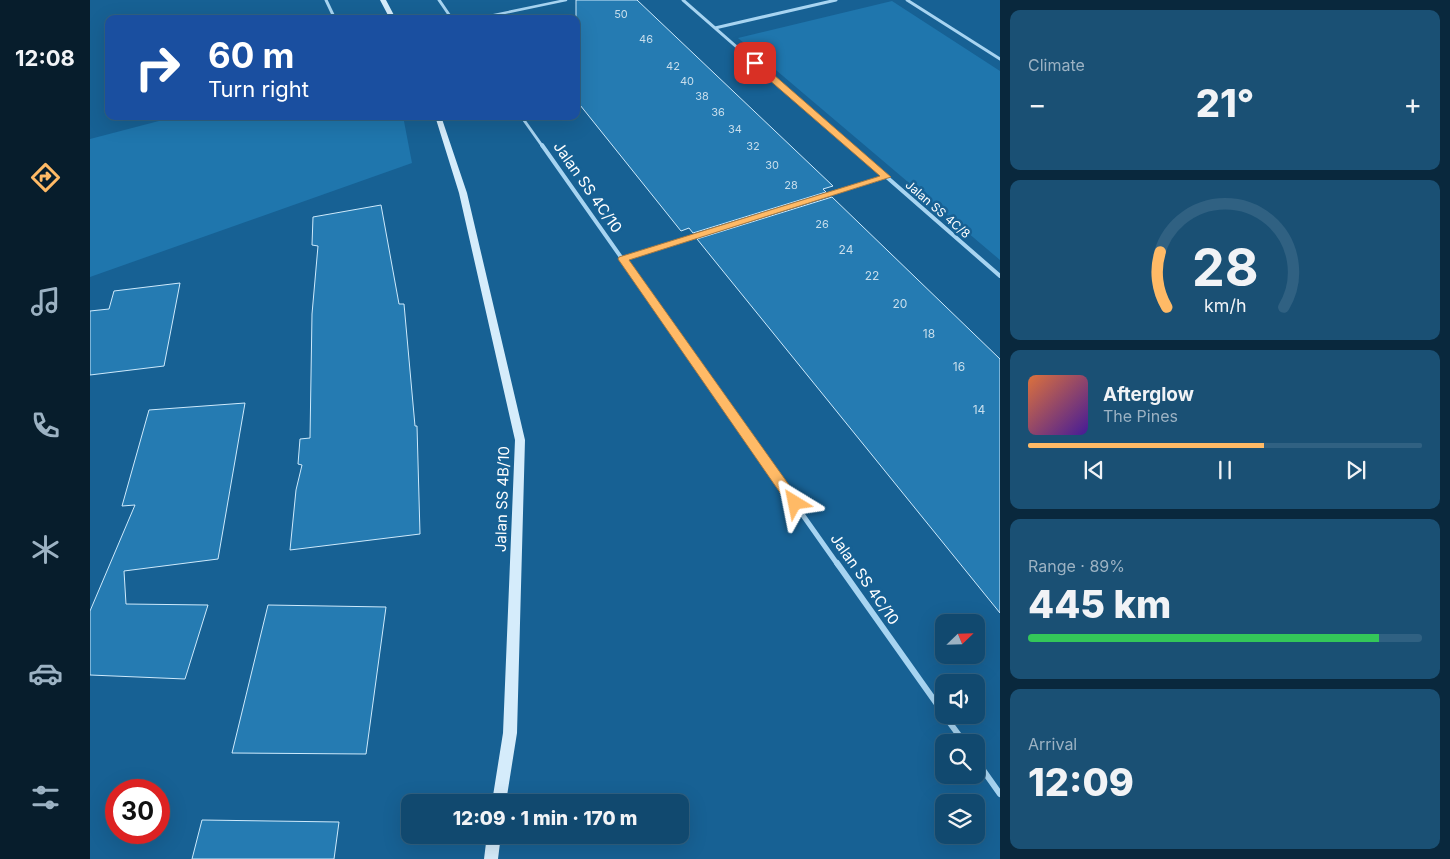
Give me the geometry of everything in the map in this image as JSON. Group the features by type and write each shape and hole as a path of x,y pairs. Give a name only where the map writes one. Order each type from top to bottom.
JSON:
{"street":[{"path":"326,0 333,15"},
{"path":"383,0 392,15"},
{"path":"439,0 449,15"},
{"name":"Jalan SS 4C/8","path":"683,0 1000,276"},
{"path":"715,28 836,0"},
{"path":"907,0 1000,59"},
{"name":"Jalan SS 4B/10","path":"439,120 463,193 520,440 510,733 500,794"},
{"name":"Jalan SS 4C/10","path":"524,120 935,701"},
{"path":"985,773 1000,794"},
{"path":"491,859 493,844"}],"lane":[{"path":"494,15 566,0"},
{"path":"622,259 886,177"}],"shaded area":[{"path":"892,1 1000,71 1000,260 738,38"},
{"path":"163,120 404,120 412,163 90,277 90,139"}],"building":[{"path":"576,0 637,0 833,186 823,189 826,192 693,233 689,228 681,231 580,105 580,15 576,15"},
{"path":"832,197 1000,359 1000,613 697,239"},
{"path":"381,205 399,304 404,304 415,426 417,426 420,534 290,550 296,490 302,465 298,464 300,439 310,438 312,314 318,246 312,245 313,217"},
{"path":"180,283 164,366 90,375 90,311 109,309 114,291"},
{"path":"245,403 218,559 124,571 126,604 208,605 185,679 90,675 90,611 135,505 122,506 149,410"},
{"path":"268,605 386,607 366,754 232,753"},
{"path":"202,820 339,822 334,859 192,859"}],"route":[{"path":"755,63 886,177 622,259 795,503"}]}
